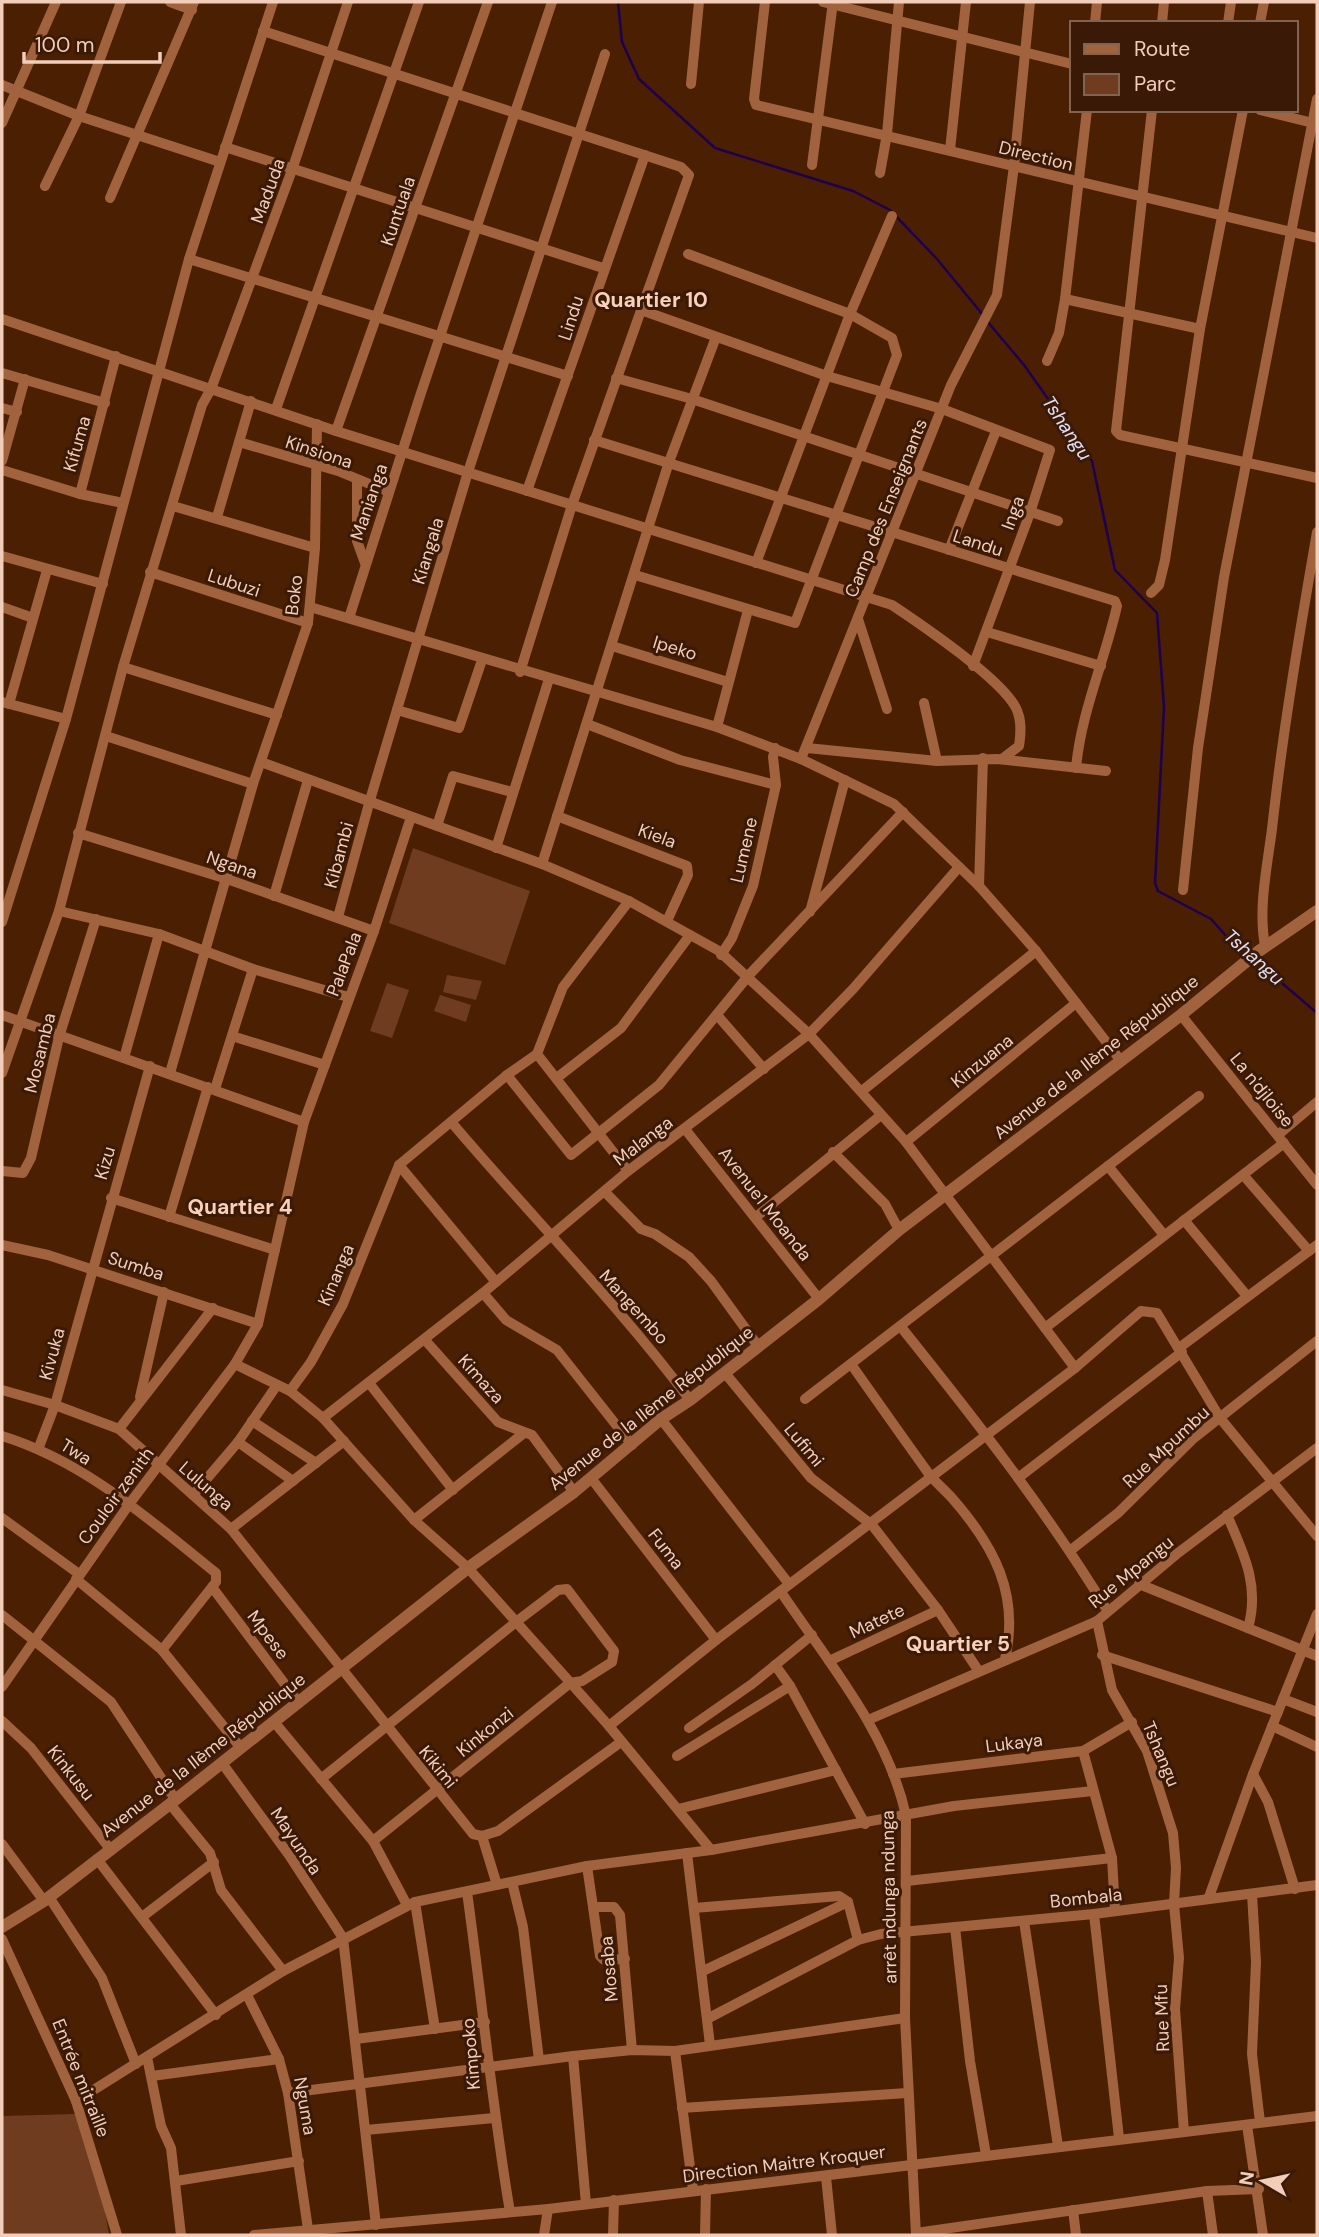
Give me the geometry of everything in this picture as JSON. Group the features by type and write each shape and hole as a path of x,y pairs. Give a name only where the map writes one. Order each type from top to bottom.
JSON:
{"street":[{"path":"2,123 57,2"},
{"path":"45,186 79,116 121,2"},
{"path":"110,198 135,134 193,6 170,2"},
{"path":"2,922 66,719 189,260 273,2"},
{"name":"Maduda","path":"2,1073 18,1021 59,911 123,667 202,405 211,388 292,170 348,2"},
{"path":"276,409 419,2"},
{"name":"Kuntuala","path":"336,431 488,2"},
{"name":"Manianga","path":"349,618 552,2"},
{"path":"691,84 699,2"},
{"name":"Direction","path":"765,2 756,105 887,134 1141,199 1317,239"},
{"path":"880,173 887,134 899,2"},
{"path":"950,150 966,2"},
{"path":"942,409 951,384 997,295 1014,166 1030,2"},
{"path":"1095,21 1097,2"},
{"path":"1162,21 1164,2"},
{"path":"1227,21 1231,2"},
{"path":"1260,21 1264,2"},
{"path":"812,165 820,120 829,3 896,22 1070,63"},
{"path":"263,31 578,132 681,167 689,175 594,440 520,671"},
{"name":"Kiangala","path":"417,640 468,472 605,54"},
{"path":"2,85 18,89 79,116 220,162"},
{"path":"1183,890 1198,748 1224,578 1290,232 1315,124 1317,99"},
{"path":"1047,361 1059,333 1065,299 1087,112"},
{"path":"1152,112 1116,431 1120,435 1183,446 1317,478"},
{"path":"1151,593 1159,585 1165,560 1200,329 1244,112"},
{"path":"1269,112 1315,124"},
{"path":"225,147 416,207 477,230 603,268"},
{"name":"Lindu","path":"527,491 603,268 645,155"},
{"path":"756,563 850,314 892,216"},
{"path":"635,575 795,623 897,355 892,338 850,314 688,254"},
{"path":"189,260 568,376"},
{"path":"1065,299 1200,329"},
{"path":"640,310 827,376 942,409 996,430 949,551"},
{"path":"2,319 336,431 892,605 973,666 1016,708 1021,727 1019,746 1002,759"},
{"path":"542,864 669,462 716,337"},
{"name":"Kifuma","path":"80,494 116,356"},
{"name":"Kifuma","path":"2,373 105,403"},
{"path":"616,378 692,399 859,453 1058,521"},
{"path":"2,461 25,379"},
{"path":"217,517 251,401"},
{"path":"2,408 16,412"},
{"name":"Camp des Enseignants","path":"801,759 942,409"},
{"name":"Boko","path":"253,784 308,623 315,548 317,424"},
{"name":"Inga","path":"973,666 988,632 1050,450 996,430"},
{"name":"Landu","path":"594,440 1111,600 1117,606 1101,666"},
{"name":"Kinsiona","path":"239,442 338,471 389,492"},
{"name":"Kifuma","path":"2,470 80,494 123,503"},
{"name":"Manianga","path":"358,481 357,541 365,563"},
{"path":"173,506 315,548"},
{"path":"1265,946 1261,924 1274,808 1317,531"},
{"path":"2,556 103,584"},
{"path":"47,570 5,703 66,719"},
{"name":"Lubuzi","path":"150,572 308,623"},
{"path":"2,607 33,618"},
{"path":"310,607 482,660 717,727 801,759 894,804 979,886 1036,951 1121,1061"},
{"path":"717,727 748,610"},
{"name":"Camp des Enseignants","path":"858,619 887,709"},
{"path":"988,632 1101,666 1083,726 1076,768"},
{"path":"370,800 417,640"},
{"name":"Ipeko","path":"612,646 728,682"},
{"path":"397,710 459,729 482,660"},
{"path":"123,667 277,715"},
{"path":"496,848 549,679"},
{"path":"924,703 937,761"},
{"path":"587,724 680,760 776,785"},
{"path":"106,736 253,784 170,1073"},
{"name":"Lumene","path":"721,955 735,932 753,886 776,785 773,757 775,748"},
{"path":"807,748 937,761 1002,759 1106,771"},
{"path":"979,886 982,758"},
{"path":"261,762 542,864 628,901 690,935 749,975 809,1034 906,1142 1074,1368"},
{"path":"437,826 453,776 512,792"},
{"path":"274,896 308,780"},
{"path":"810,913 845,780"},
{"name":"Kibambi","path":"338,917 370,800"},
{"name":"Malanga","path":"507,1075 571,1155 659,1085 749,975 903,812"},
{"name":"Kiela","path":"557,816 687,866 688,875 667,921"},
{"name":"PalaPala","path":"304,1122 374,931 411,817"},
{"name":"Ngana","path":"78,832 227,879 374,931"},
{"name":"Malanga","path":"323,1418 425,1340 628,1171 809,1034 853,989 959,867"},
{"path":"628,901 563,987 537,1054 558,1077 628,1171"},
{"path":"59,911 159,934 204,948 253,969 348,996"},
{"name":"Avenue de la IIème République","path":"2,1927 47,1899 173,1802 468,1569 592,1478 661,1419 690,1400 819,1299 899,1230 1181,1015 1265,946 1317,911"},
{"name":"Mosamba","path":"2,1171 23,1174 31,1158 59,1037 96,919"},
{"path":"124,1058 159,934"},
{"path":"558,1077 621,1028 690,935"},
{"path":"862,1091 1036,951"},
{"path":"169,1217 253,969"},
{"name":"Kinzuana","path":"906,1142 1076,1003"},
{"path":"2,1015 304,1122 258,1324"},
{"path":"717,1015 764,1069"},
{"name":"La n'djloise","path":"1181,1015 1317,1185"},
{"path":"232,1036 326,1065"},
{"name":"Kinanga","path":"290,1391 311,1362 343,1304 399,1165 507,1075 537,1054"},
{"name":"Kizu","path":"91,1268 150,1066"},
{"path":"805,1399 1199,1096"},
{"path":"1045,1328 1164,1235 1245,1177 1317,1102"},
{"path":"756,1217 881,1115"},
{"path":"452,1123 550,1238"},
{"name":"Avenue1 Moanda","path":"685,1129 819,1299"},
{"path":"834,1152 885,1204 899,1230"},
{"path":"399,1165 496,1282"},
{"path":"1108,1166 1164,1235"},
{"path":"1018,1478 1247,1296 1313,1248 1245,1177"},
{"path":"605,1192 640,1229 655,1234 689,1257 712,1281 758,1346"},
{"path":"111,1198 275,1250"},
{"path":"1184,1220 1247,1296"},
{"name":"Mangembo","path":"550,1238 631,1324 690,1400"},
{"name":"Sumba","path":"3,1247 91,1268 258,1324"},
{"name":"Kivuka","path":"39,1447 55,1405 91,1268"},
{"path":"140,1398 164,1292"},
{"path":"483,1293 506,1320 557,1350 632,1445"},
{"path":"119,1429 140,1398 177,1356 213,1308"},
{"path":"609,1726 716,1640 872,1525 1074,1368 1141,1311 1157,1313 1220,1418 1274,1480 1317,1536"},
{"name":"Couloir zenith","path":"2,1687 130,1503 235,1364 258,1324"},
{"path":"901,1327 987,1435 1071,1550 1107,1610"},
{"name":"Kimaza","path":"425,1340 499,1422 532,1435 573,1492"},
{"name":"Rue Mpumbu","path":"1071,1550 1118,1513 1164,1471 1176,1454 1317,1341"},
{"path":"235,1364 290,1391 323,1418 414,1520 468,1569 516,1622 609,1726 710,1850"},
{"path":"851,1364 932,1478 954,1500 991,1548 1007,1591 1011,1629 1005,1659"},
{"name":"Lufimi","path":"725,1373 811,1478 872,1525 938,1610 978,1670"},
{"path":"369,1383 453,1490"},
{"path":"193,1495 238,1442 277,1385"},
{"name":"Lulunga","path":"2,1390 55,1405 119,1429 232,1529 343,1670"},
{"path":"661,1419 785,1588"},
{"path":"252,1421 316,1462"},
{"path":"414,1520 524,1433"},
{"name":"Twa","path":"2,1436 39,1447 130,1503"},
{"path":"232,1529 344,1441"},
{"path":"238,1442 293,1481"},
{"name":"Rue Mpangu","path":"868,1720 1097,1620 1227,1515 1317,1448"},
{"name":"Fuma","path":"592,1478 716,1640"},
{"name":"Mpese","path":"130,1503 216,1573 217,1578 212,1587 299,1703"},
{"path":"1227,1515 1245,1556 1254,1601 1248,1628"},
{"path":"2,1518 78,1577 162,1650 241,1748"},
{"path":"1139,1584 1317,1656"},
{"path":"162,1650 212,1587"},
{"name":"Kinkonzi","path":"373,1841 570,1683 582,1681 612,1662 614,1651 563,1587 516,1622"},
{"name":"arrêt ndunga ndunga","path":"785,1588 812,1635 868,1720 893,1774 906,1816 905,2018 916,2234"},
{"name":"Matete","path":"829,1661 938,1610"},
{"path":"1209,1897 1253,1774 1317,1614"},
{"path":"2,1615 111,1702 214,1863 221,1890 283,1971"},
{"name":"Tshangu","path":"1097,1620 1102,1655 1112,1690 1147,1751 1173,1833 1177,1868 1174,1904"},
{"path":"321,1779 516,1622"},
{"path":"689,1728 812,1635"},
{"path":"1102,1655 1278,1712"},
{"path":"775,1665 790,1686 865,1824"},
{"name":"Kikimi","path":"343,1670 473,1834 482,1836"},
{"path":"677,1756 790,1686"},
{"path":"1283,1699 1317,1712"},
{"name":"Kinkusu","path":"2,1721 31,1748 110,1849"},
{"name":"Lukaya","path":"893,1774 1083,1751 1132,1722"},
{"path":"275,1723 373,1841 411,1904"},
{"path":"1272,1726 1317,1747"},
{"path":"497,1885 482,1836 498,1832 621,1742"},
{"path":"1083,1751 1112,1858 1115,1911"},
{"name":"Mayunda","path":"222,1763 289,1855 343,1938"},
{"path":"678,1809 836,1770"},
{"path":"1253,1774 1268,1802 1295,1889"},
{"path":"76,2101 283,1971 411,1904 587,1866 710,1850 954,1806 1093,1791"},
{"path":"2,1844 47,1899 102,1979 136,2064"},
{"path":"687,1853 710,2045"},
{"path":"907,1881 1112,1858"},
{"path":"97,1859 216,2015"},
{"path":"142,1917 214,1863"},
{"path":"587,1866 600,1956 604,1960 625,1959"},
{"path":"512,1882 519,1903 539,2060"},
{"name":"Bombala","path":"707,2019 858,1940 907,1930 1094,1914 1317,1885"},
{"name":"Kimpoko","path":"467,1892 485,2022 487,2068 510,2212"},
{"path":"1252,1894 1256,1962 1252,2054 1260,2122"},
{"path":"694,1908 835,1895 848,1902 858,1940"},
{"path":"703,1971 848,1902"},
{"name":"Kimpoko","path":"411,1904 435,2029"},
{"name":"Rue Mfu","path":"1174,1904 1179,1958 1175,2009 1184,2132"},
{"name":"Mosaba","path":"593,1907 614,1907 619,1911 632,2050"},
{"path":"1094,1914 1119,2138"},
{"path":"1024,1921 1058,2146"},
{"path":"955,1927 970,2061 986,2155"},
{"path":"343,1938 376,2225"},
{"name":"Entrée mitraille","path":"2,1939 76,2101 117,2235"},
{"name":"Nguma","path":"247,1995 279,2059 288,2093 309,2229"},
{"path":"288,2093 362,2086 573,2056 632,2050 674,2051 905,2018"},
{"path":"356,2039 485,2022"},
{"path":"674,2051 693,2190"},
{"path":"573,2056 586,2204"},
{"path":"147,2057 161,2126 171,2148 181,2235"},
{"path":"152,2076 279,2059"},
{"path":"682,2109 907,2093"},
{"name":"Direction Maitre Kroquer","path":"254,2235 296,2233 309,2229 354,2231 376,2225 548,2209 693,2190 826,2177 1119,2138 1317,2116"},
{"path":"366,2130 494,2118"},
{"path":"1247,2124 1259,2189 1263,2235"},
{"path":"176,2181 299,2161"},
{"path":"826,2177 832,2235"},
{"path":"705,2235 706,2189"},
{"path":"916,2234 1207,2190 1259,2189"},
{"path":"1207,2190 1213,2235"},
{"path":"613,2235 614,2200"},
{"path":"544,2235 548,2209"},
{"path":"1073,2210 1076,2235"}],"green space":[{"path":"413,848 530,891 505,965 389,923"},
{"path":"447,975 482,981 476,1000 443,992"},
{"path":"387,983 409,990 392,1038 370,1031"},
{"path":"440,995 471,1005 466,1022 434,1011"},
{"path":"75,2114 102,2193 109,2235 2,2235 2,2116"}],"waterway":[{"name":"Tshangu","path":"618,2 622,42 639,79 715,148 853,191 890,210 937,259 983,315"},
{"name":"Tshangu","path":"987,321 1024,365 1092,461 1115,570 1157,613 1164,707 1155,883 1158,891 1211,919 1227,937 1249,954"},
{"name":"Tshangu","path":"1256,961 1317,1013"}],"district":[{"name":"Quartier 10","path":"651,300"},
{"name":"Quartier 4","path":"240,1207"},
{"name":"Quartier 5","path":"958,1644"}]}
